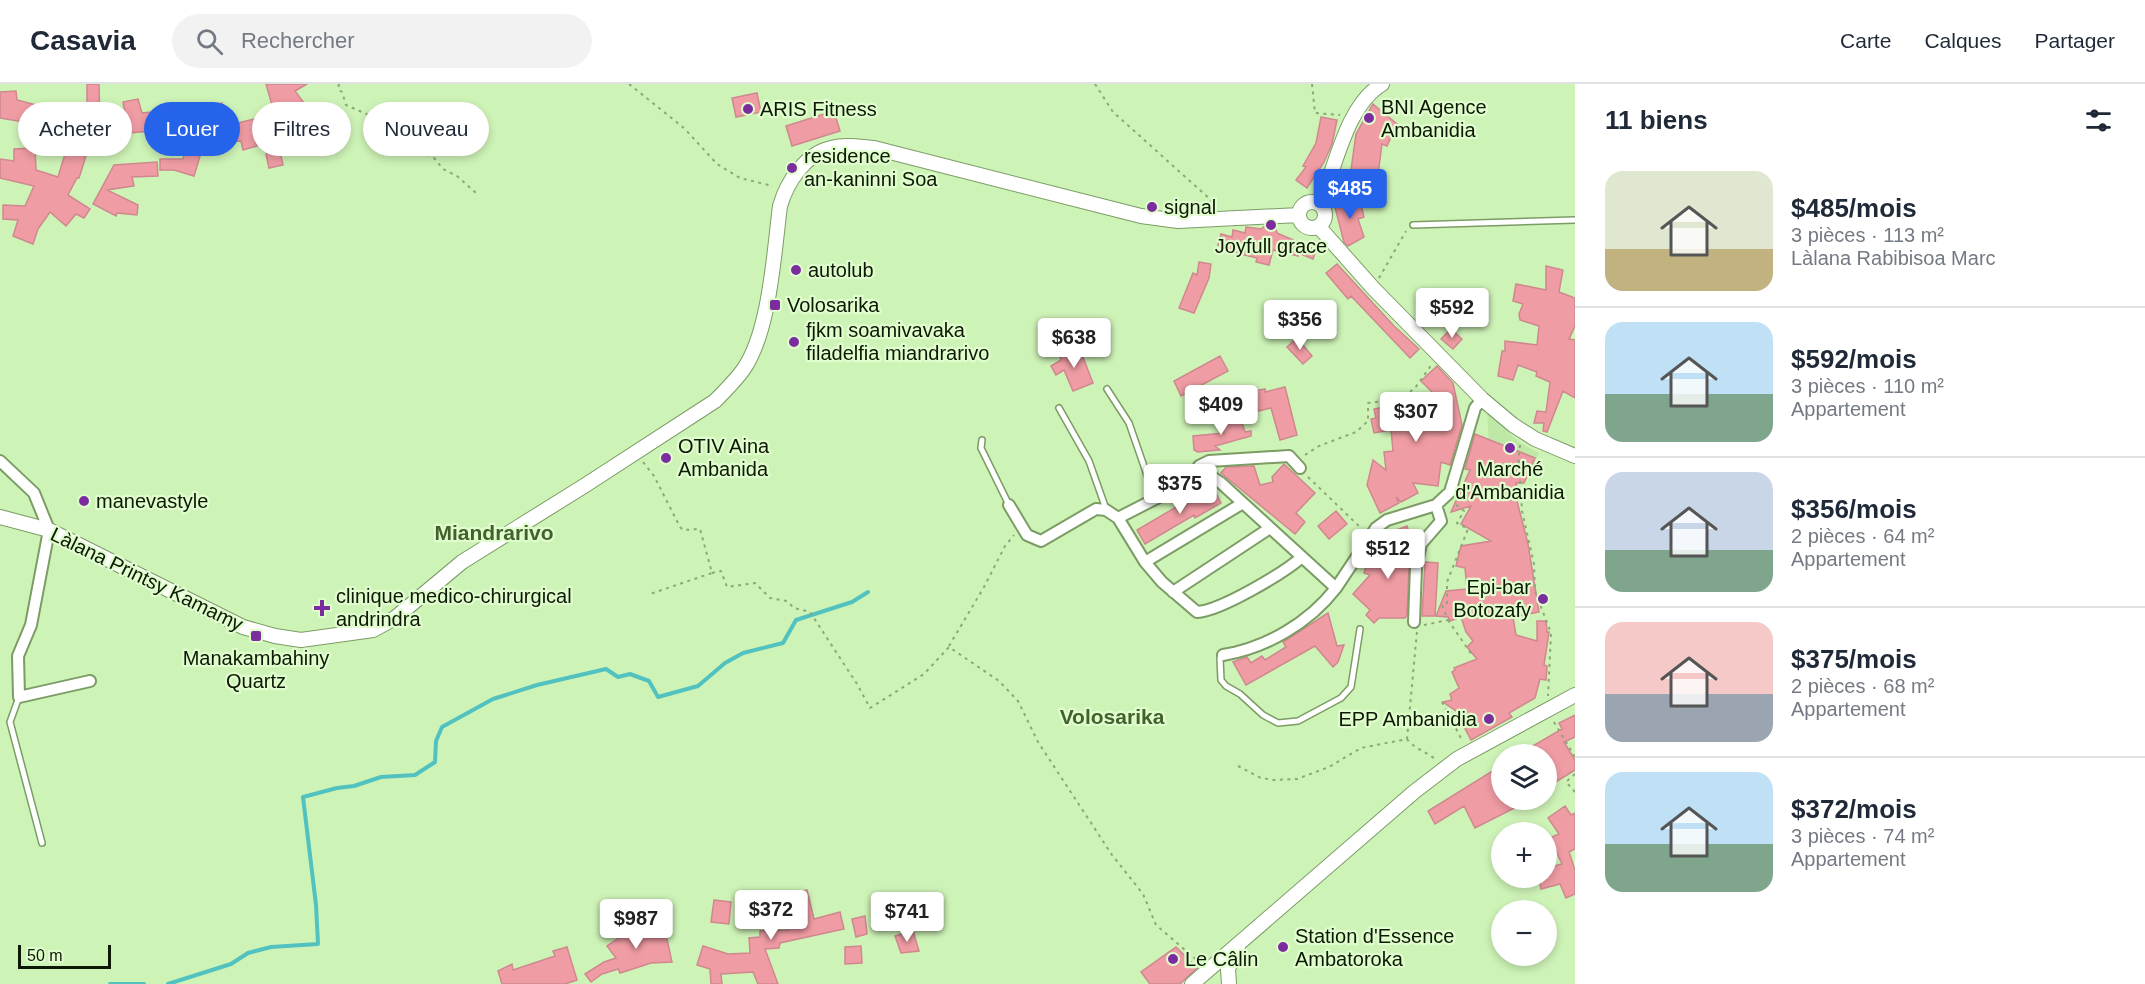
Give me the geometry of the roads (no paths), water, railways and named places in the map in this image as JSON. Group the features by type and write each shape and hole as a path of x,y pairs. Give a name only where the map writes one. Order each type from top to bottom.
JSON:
{"street":[{"path":"1320,204 1352,118 1372,90 1382,84"},
{"name":"Làlana Printsy Kamamy","path":"0,517 49,530 243,627 301,640 330,638 373,630 395,618 462,562 714,401 744,368 762,325 780,206 785,188 816,154 832,147 874,148 1141,216 1178,221 1299,215"},
{"path":"1319,227 1326,217 1324,208 1320,204 1311,202 1304,204 1299,215 1302,224 1307,227 1319,227 1372,288 1482,399 1513,425 1535,439 1575,456"},
{"path":"1223,655 1252,649 1281,634 1322,606 1369,536 1387,520 1436,506 1450,492 1475,408 1482,399"},
{"path":"1198,477 1199,466 1209,461 1289,456 1301,462"},
{"path":"0,461 34,494 49,530 31,625 18,656 19,697 90,681"},
{"path":"1119,518 1198,477 1212,477 1336,588"},
{"path":"1145,562 1243,503"},
{"path":"1009,505 1027,535 1041,541 1096,509 1106,510 1119,518 1145,562 1173,592 1197,612 1207,612 1237,597 1302,557"},
{"path":"1414,621 1416,567 1420,544 1441,521 1436,506"},
{"path":"1173,592 1270,528"},
{"path":"1192,984 1414,792 1448,766 1575,695"},
{"path":"1229,984 1228,969 1240,942"}],"lane":[{"path":"1413,225 1575,220"},
{"path":"1107,389 1129,423 1155,498"},
{"path":"1059,408 1089,461 1106,510"},
{"path":"982,440 981,448 1009,505"},
{"path":"1223,655 1220,658 1221,680 1226,686 1240,694 1263,715 1278,723 1298,721 1341,698 1351,687 1360,629"},
{"path":"19,697 10,722 42,843"}],"waterway":[{"path":"168,984 231,964 248,953 271,947 318,944 316,905 303,797 354,786 381,777 415,775 435,762 436,741 442,727 493,699 537,685 606,669 618,677 630,674 649,681 658,697 698,686 725,663 743,653 783,643 796,620 852,602 868,592"},
{"path":"110,984 144,984"}],"place":[{"name":"ARIS Fitness","path":"748,109"},
{"name":"BNI Agence Ambanidia","path":"1369,118"},
{"name":"residence an-kaninni Soa","path":"792,168"},
{"name":"signal","path":"1152,207"},
{"name":"Joyfull grace","path":"1271,225"},
{"name":"autolub","path":"796,270"},
{"name":"Volosarika","path":"775,305"},
{"name":"fjkm soamivavaka filadelfia miandrarivo","path":"794,342"},
{"name":"Marché d'Ambanidia","path":"1510,448"},
{"name":"OTIV Aina Ambanida","path":"666,458"},
{"name":"manevastyle","path":"84,501"},
{"name":"Epi-bar Botozafy","path":"1543,599"},
{"name":"clinique medico-chirurgical andrindra","path":"322,608"},
{"name":"Manakambahiny Quartz","path":"256,636"},
{"name":"EPP Ambanidia","path":"1489,719"},
{"name":"Station d'Essence Ambatoroka","path":"1283,947"},
{"name":"Le Câlin","path":"1173,959"}],"district":[{"name":"Miandrarivo","path":"494,532"},
{"name":"Volosarika","path":"1112,716"}]}
